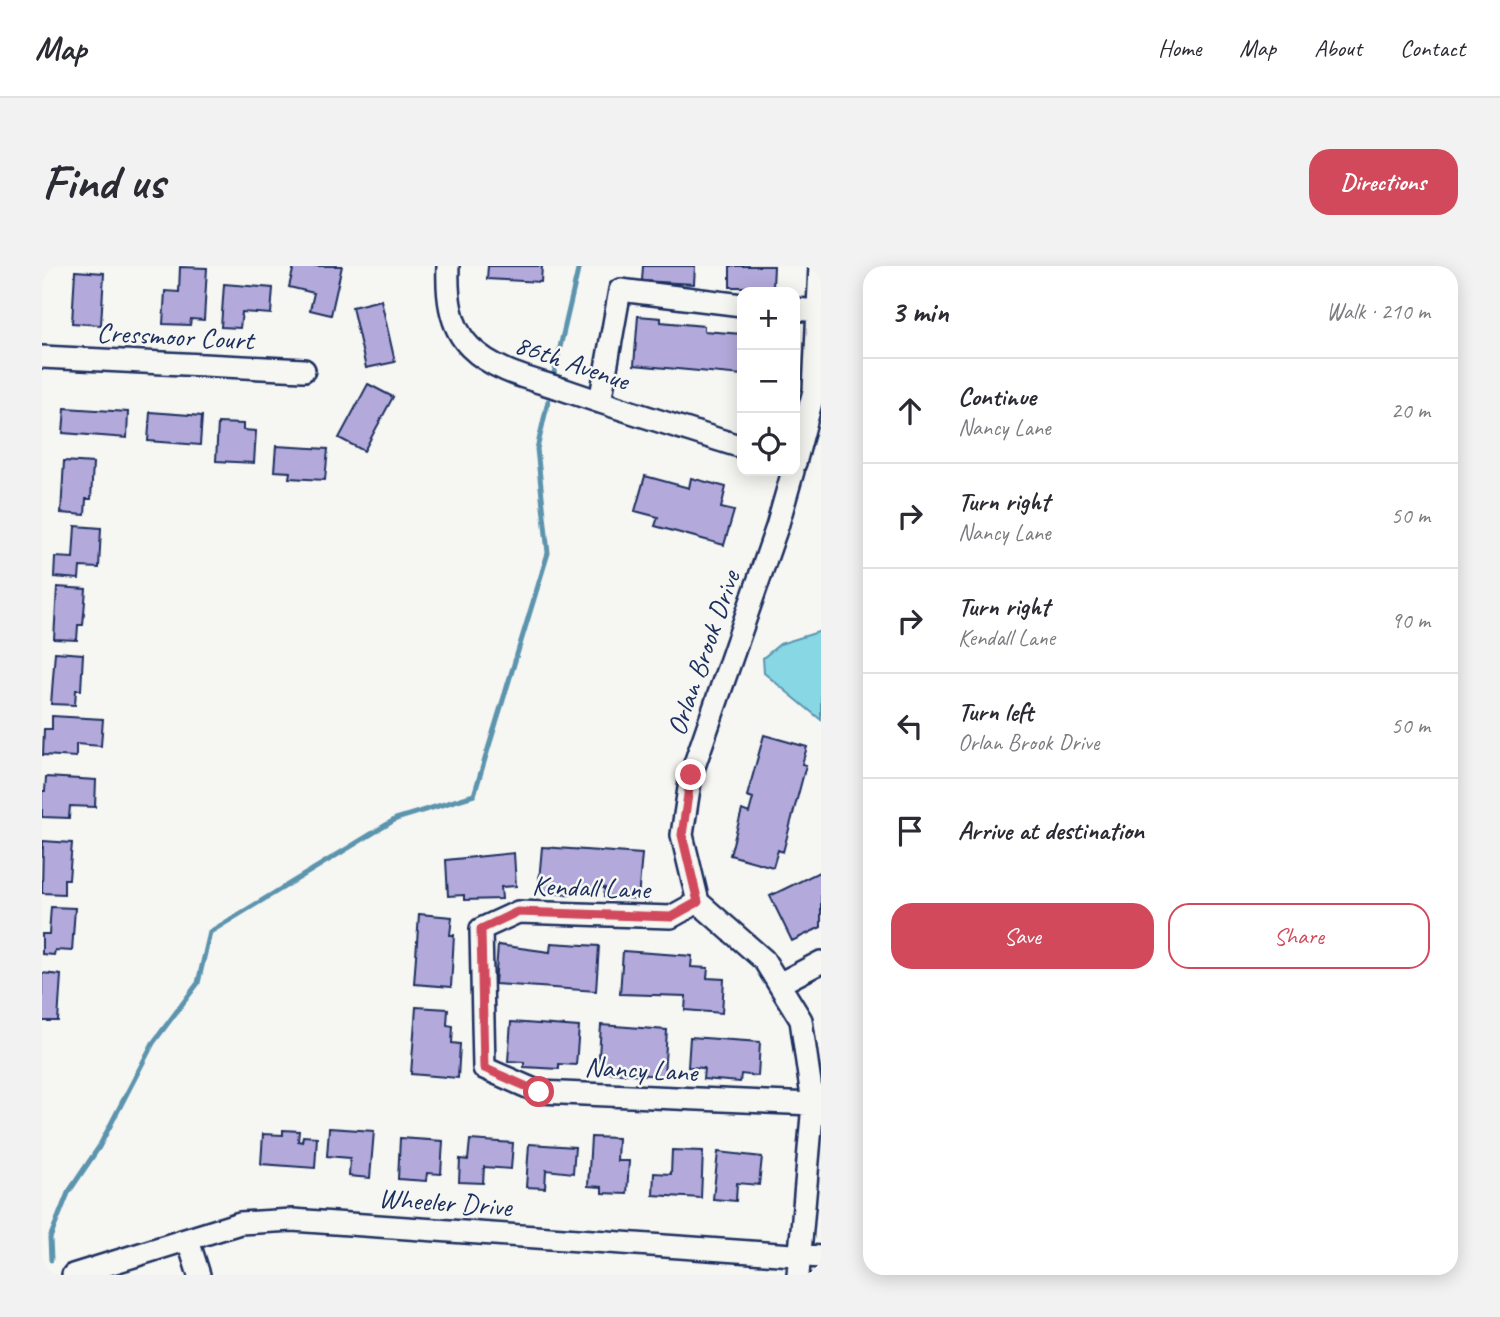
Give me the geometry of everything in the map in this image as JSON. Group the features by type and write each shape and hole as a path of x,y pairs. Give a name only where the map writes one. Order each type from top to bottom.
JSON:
{"street":[{"name":"86th Avenue","path":"448,266 450,307 457,329 470,347 488,362 600,402 737,445"},
{"path":"800,444 814,391 820,266"},
{"path":"600,402 620,290 737,303"},
{"path":"800,312 819,325"},
{"name":"Cressmoor Court","path":"42,357 304,370"},
{"name":"Orlan Brook Drive","path":"698,902 682,835 691,775 777,527 792,476"},
{"path":"698,902 764,960 801,1020 813,1104 798,1265"},
{"name":"Kendall Lane","path":"481,929 517,912 671,917 698,902"},
{"name":"Nancy Lane","path":"481,929 484,1068 539,1092 813,1104"},
{"path":"779,984 821,962"},
{"name":"Wheeler Drive","path":"74,1275 240,1223 292,1220 798,1265 821,1257"},
{"path":"188,1240 199,1275"}],"water":[{"path":"821,631 821,720 764,673 763,658 780,644"}],"building":[{"path":"294,266 342,266 331,315 310,310 314,293 289,287"},
{"path":"488,266 542,266 541,282 487,279"},
{"path":"643,266 695,266 694,284 642,281"},
{"path":"730,266 774,266 773,287 730,287"},
{"path":"180,267 207,268 204,320 191,319 190,325 163,324 165,291 179,292"},
{"path":"75,271 104,273 101,325 72,323"},
{"path":"224,284 273,288 271,314 242,312 240,328 221,327"},
{"path":"381,300 395,362 366,368 352,307"},
{"path":"638,316 661,318 661,322 704,326 704,331 737,334 737,375 634,365"},
{"path":"368,384 393,397 364,451 339,438"},
{"path":"65,408 128,412 127,438 63,433"},
{"path":"150,412 202,416 200,445 148,441"},
{"path":"218,423 243,424 243,430 256,431 254,463 216,461"},
{"path":"276,446 328,449 325,480 289,478 290,472 274,471"},
{"path":"64,461 93,463 91,499 86,499 85,515 61,513"},
{"path":"645,476 689,488 691,478 726,487 721,508 734,511 724,545 655,526 658,517 635,511"},
{"path":"75,526 101,528 99,568 80,567 79,579 54,577 55,557 73,558"},
{"path":"57,587 86,589 83,625 78,625 77,640 54,639"},
{"path":"55,652 83,654 81,690 76,690 75,705 51,704"},
{"path":"52,716 103,719 101,746 76,744 76,757 43,755 44,729 52,729"},
{"path":"764,735 807,747 802,764 806,765 783,852 778,850 773,867 730,855 742,810 749,813 753,798 747,796"},
{"path":"46,777 96,780 95,807 70,806 69,818 42,817 42,791 45,791"},
{"path":"43,841 72,843 69,879 64,879 64,894 42,893"},
{"path":"542,847 642,854 638,899 604,896 605,888 575,886 574,895 538,892"},
{"path":"514,853 516,886 501,887 502,899 464,900 464,895 448,896 446,860"},
{"path":"821,871 821,927 792,941 770,896"},
{"path":"51,907 75,908 72,951 55,950 54,955 42,954 42,934 49,934"},
{"path":"419,914 452,917 450,935 454,935 451,987 414,984"},
{"path":"551,943 599,946 596,991 495,984 498,945 550,952"},
{"path":"623,951 692,956 691,967 708,968 707,978 724,979 722,1013 685,1010 686,996 620,994"},
{"path":"42,973 61,975 58,1021 42,1021"},
{"path":"416,1007 448,1009 447,1025 453,1026 452,1043 460,1044 458,1078 411,1074"},
{"path":"511,1022 579,1027 576,1065 559,1064 559,1069 524,1067 524,1062 508,1061"},
{"path":"601,1025 667,1030 664,1076 598,1072"},
{"path":"690,1037 760,1042 758,1076 741,1074 740,1082 703,1079 704,1068 688,1067"},
{"path":"329,1128 374,1131 370,1178 349,1176 350,1158 327,1156"},
{"path":"283,1130 299,1131 298,1141 302,1142 303,1136 317,1137 315,1168 261,1164 263,1134 283,1135"},
{"path":"591,1137 618,1138 617,1161 629,1161 627,1194 602,1193 602,1187 588,1186"},
{"path":"400,1138 443,1141 441,1174 427,1173 426,1181 398,1179"},
{"path":"470,1140 513,1143 511,1169 484,1167 483,1183 459,1182 460,1159 468,1160"},
{"path":"529,1144 575,1147 573,1173 546,1170 545,1188 526,1187"},
{"path":"672,1150 703,1151 701,1198 653,1195 654,1173 671,1174"},
{"path":"718,1152 762,1157 759,1185 737,1183 736,1201 713,1199"}],"waterway":[{"path":"554,373 579,266"},
{"path":"51,1260 50,1238 68,1193 99,1147 153,1043 198,983 210,932 396,819 474,795 548,553 537,449 548,401"}],"route":[{"path":"539,1092 484,1068 481,929 517,912 671,917 698,902 682,835 691,775"}]}
